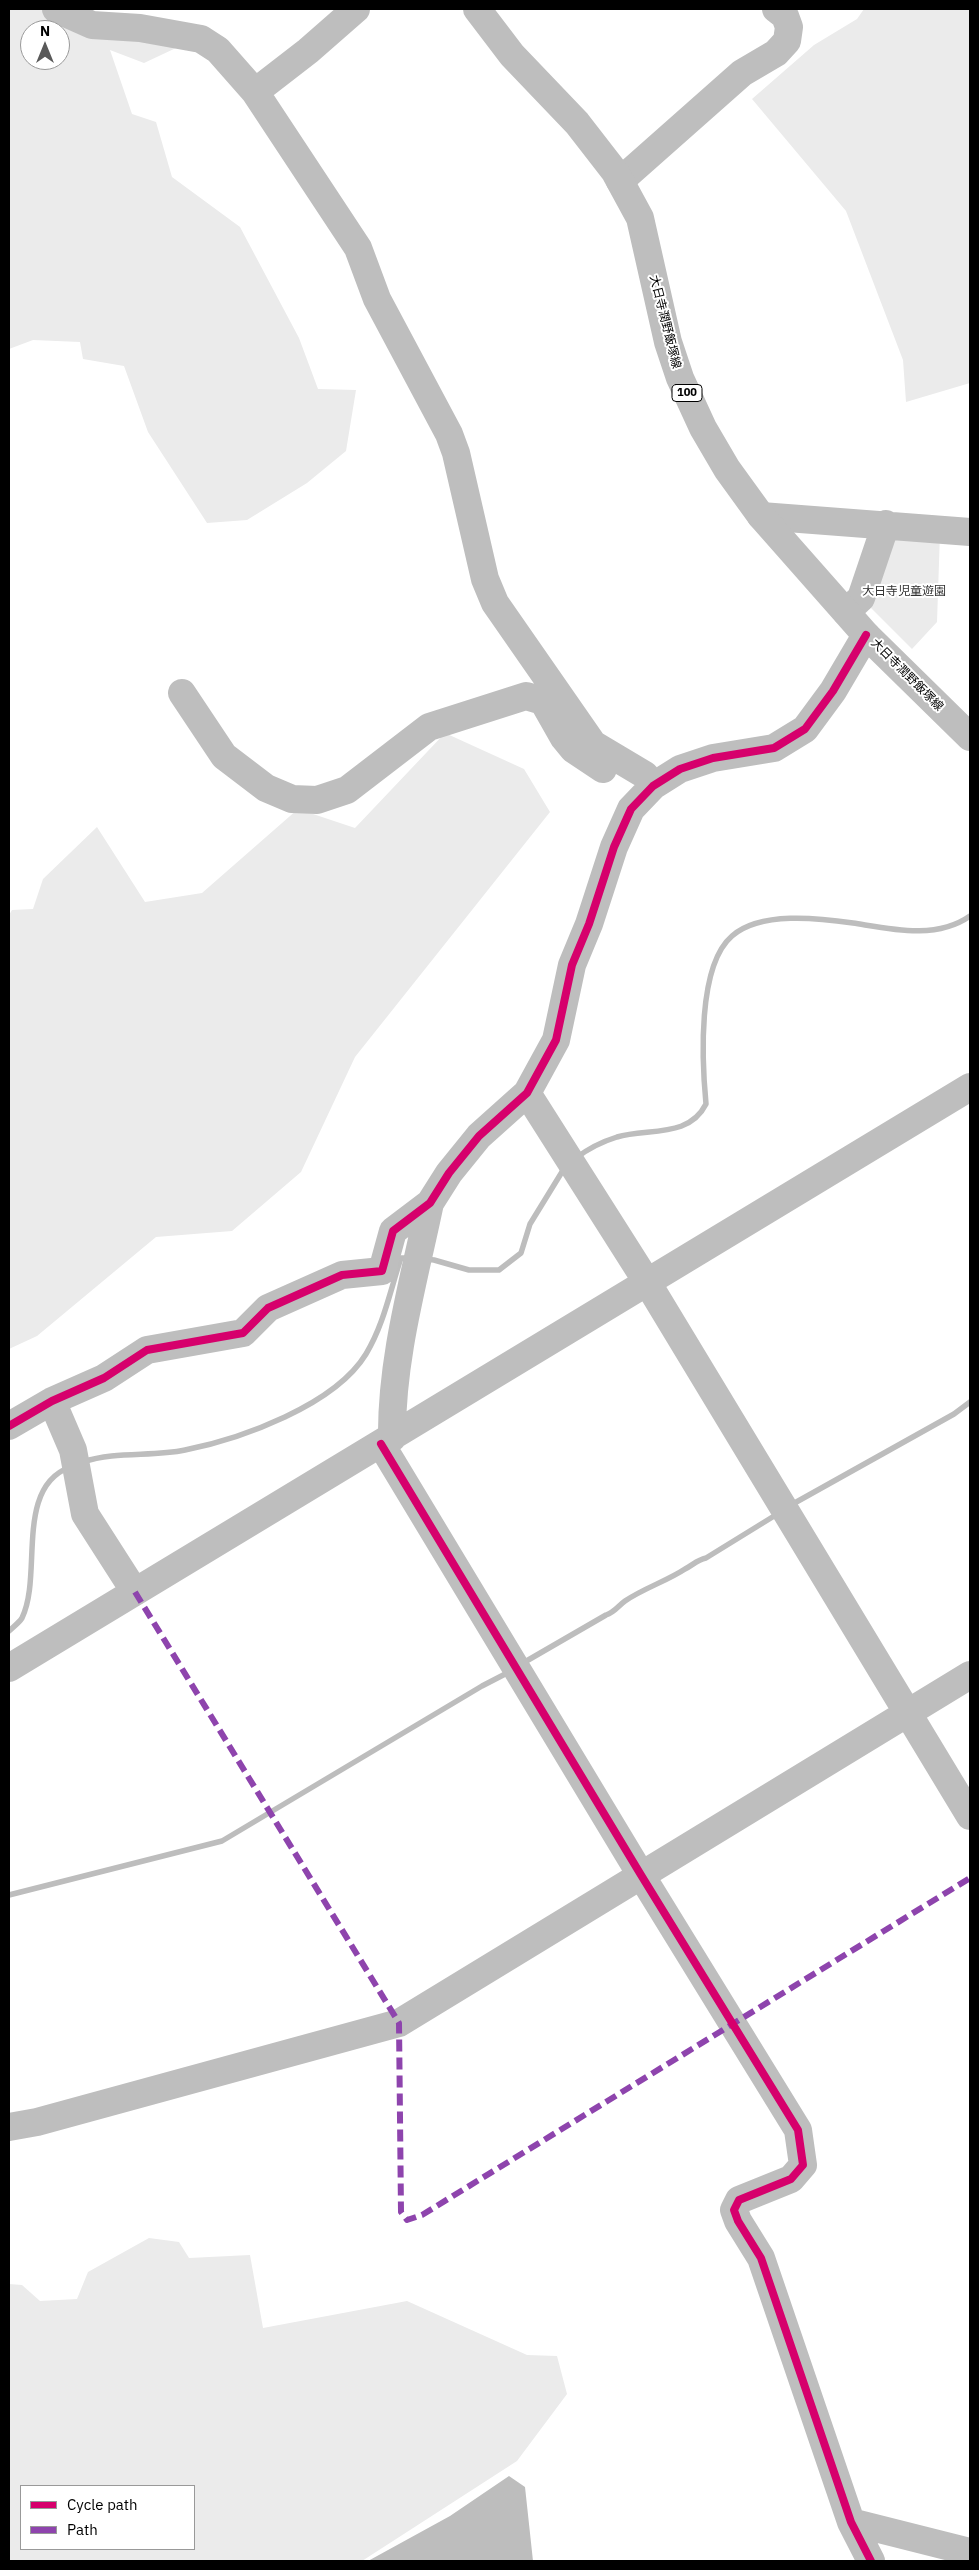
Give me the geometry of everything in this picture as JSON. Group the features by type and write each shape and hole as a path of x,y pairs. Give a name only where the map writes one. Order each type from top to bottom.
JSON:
{"street":[{"path":"56,9 92,25 140,28 201,39 218,50 255,92 358,248 377,299 449,434 456,453 485,579 495,603 593,744 645,775 648,791"},
{"path":"255,92 356,9"},
{"name":"大日寺潤野飯塚線","path":"478,9 512,55 577,123 620,181 640,218 668,342 680,378 703,428 726,469 761,516 866,635 970,737"},
{"path":"620,181 742,73 776,53 787,41 789,27 785,16 776,9"},
{"path":"761,516 886,524 970,532"},
{"path":"846,612 861,598 886,524"},
{"path":"9,1426 52,1401 104,1378 147,1350 243,1333 268,1308 342,1275 382,1271 393,1231 430,1203 449,1173 480,1136 527,1093 556,1040 572,965 589,924 614,847 631,809 648,791 680,769 713,758 774,748 805,729 833,691 866,635"},
{"path":"182,693 224,756 266,788 292,799 317,800 347,790 429,727 526,696 543,701 564,738 573,749 648,791"},
{"path":"9,1668 970,1087"},
{"path":"527,1093 647,1282 970,1816"},
{"path":"430,1203 399,1354 386,1441 641,1875 798,2130 803,2165 791,2179 739,2200 734,2210 738,2221 761,2258 851,2522 871,2561"},
{"path":"52,1401 74,1450 85,1514 135,1592"},
{"path":"9,2127 36,2122 399,2023 970,1675"},
{"path":"851,2522 970,2552"}],"green space":[{"path":"9,9 90,9 176,48 144,63 110,50 132,114 156,122 172,177 240,227 299,338 318,389 356,390 346,451 307,483 247,520 207,523 148,432 124,366 83,359 80,342 33,340 9,349"},
{"path":"864,9 970,9 970,383 906,402 903,360 846,211 752,99 814,45 857,19"},
{"name":"大日寺児童遊園","path":"940,533 937,622 912,649 865,602 890,534"},
{"path":"445,733 524,769 550,812 355,1057 301,1172 232,1231 156,1237 37,1336 9,1349 9,915 12,910 33,909 43,879 97,827 145,902 202,893 298,809 355,828"},
{"path":"149,2238 179,2242 189,2258 250,2255 263,2328 407,2301 527,2355 557,2356 567,2394 517,2461 362,2561 9,2561 9,2284 22,2285 40,2301 77,2299 88,2272"}],"shaded area":[{"path":"509,2476 525,2487 533,2561 368,2561 450,2516"}],"waterway":[{"path":"576,1158 590,1148 611,1139 629,1134 679,1127 699,1115 706,1104 703,1040 707,991 721,950 732,936 744,928 774,920 807,918 913,931 943,928 970,916"},
{"path":"425,1259 469,1270 499,1270 521,1253 530,1224 565,1167"},
{"path":"83,1462 108,1456 172,1452 208,1445 259,1428 310,1404 333,1389 352,1372 366,1354 378,1331 401,1258 411,1258"},
{"path":"791,1505 954,1414 970,1402"},
{"path":"9,1631 22,1618 28,1600 33,1534 36,1513 42,1493 53,1478 70,1467"},
{"path":"523,1663 612,1612 632,1596 706,1558 779,1513"},
{"path":"9,1895 222,1841 482,1686 511,1671"}],"marked path":[{"path":"135,1592 399,2023 401,2212 407,2220 422,2215 970,1878"}],"cycle path":[{"path":"9,1426 52,1401 104,1378 147,1350 243,1333 268,1308 342,1275 382,1271 393,1231 430,1203 449,1173 479,1136 527,1093 556,1040 572,965 589,924 614,847 631,809 653,786 680,769 713,758 774,748 805,729 833,691 866,635"},
{"path":"381,1444 641,1875 798,2130 803,2165 791,2179 739,2200 734,2210 738,2221 761,2258 851,2522 871,2561"}]}
